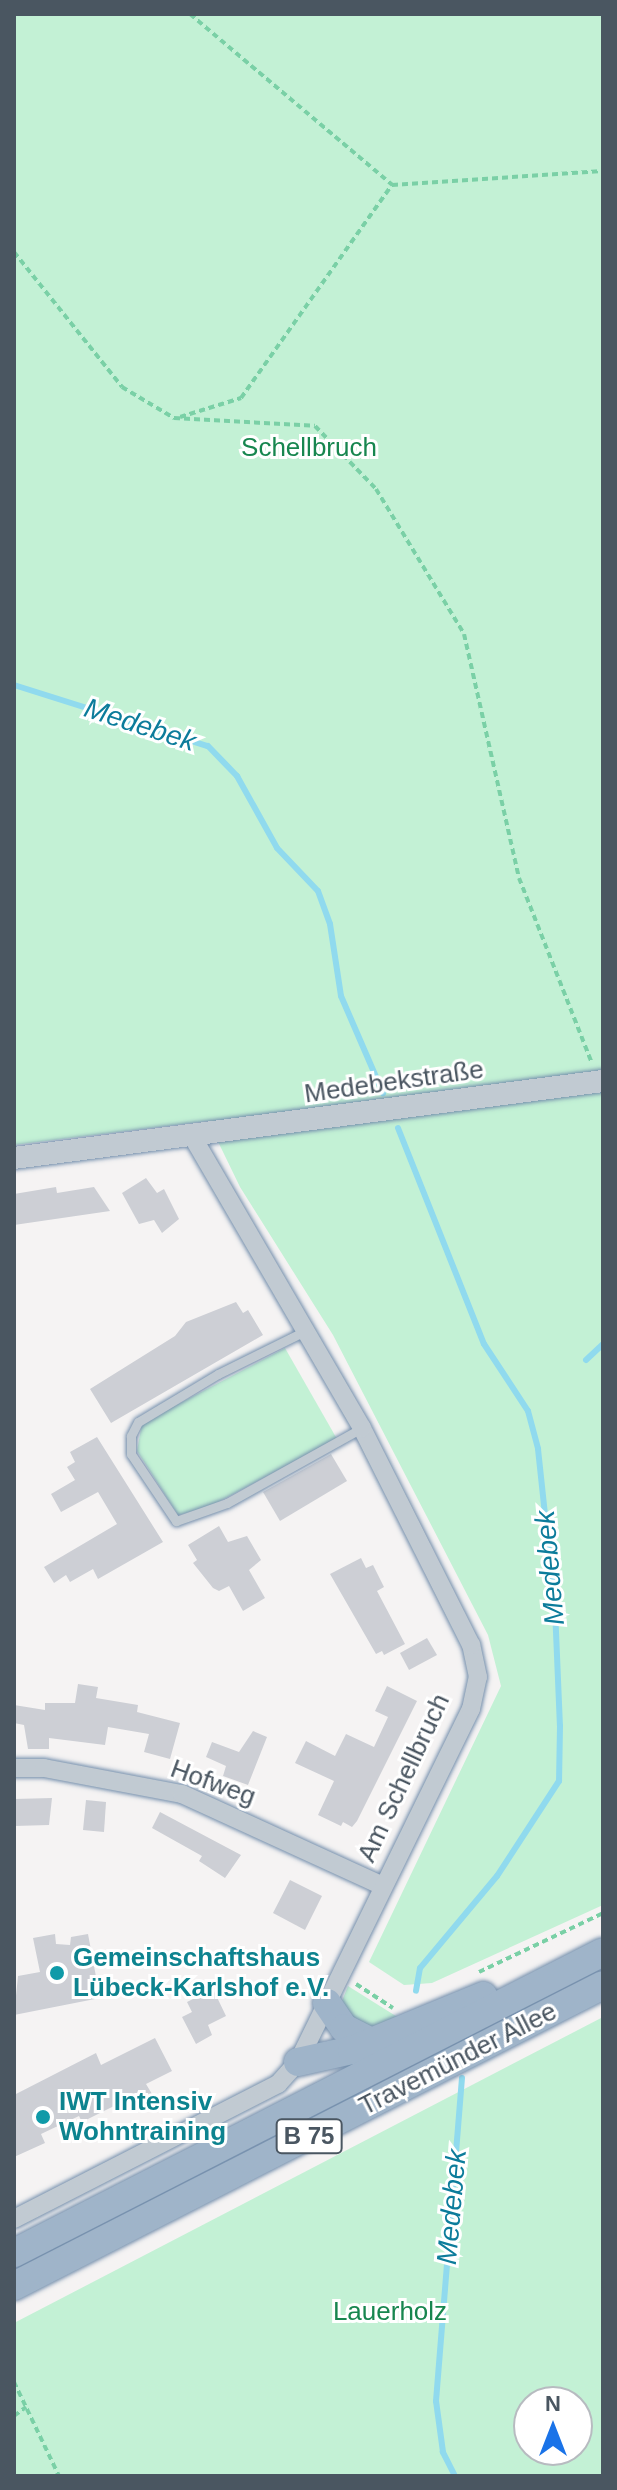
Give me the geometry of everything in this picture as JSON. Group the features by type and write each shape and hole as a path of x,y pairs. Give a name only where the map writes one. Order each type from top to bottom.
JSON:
{"highway":[{"path":"298,2062 369,2041 603,1952"},
{"name":"Travemünder Allee","path":"14,2253 603,1952"},
{"name":"Travemünder Allee","path":"14,2286 603,1985"},
{"path":"327,2003 344,2028 369,2041"}],"street":[{"name":"Medebekstraße","path":"192,1136 601,1082"},
{"path":"14,1158 192,1136"},
{"name":"Am Schellbruch","path":"192,1136 362,1428 471,1645 478,1677 471,1709 298,2062"},
{"name":"Hofweg","path":"14,1768 44,1768 182,1794 383,1886"},
{"path":"14,2219 278,2084 298,2062"}],"lane":[{"path":"305,1331 218,1374 138,1422 131,1436 131,1454 176,1521 227,1503 362,1428"}],"path":[{"path":"190,14 392,185 603,171"},
{"path":"174,418 241,398 392,185"},
{"path":"14,252 122,387 174,418 315,426 376,489 464,634 519,878 601,1082"},
{"path":"466,1978 603,1913"},
{"path":"341,1973 399,2011"},
{"path":"14,2382 59,2476"},
{"path":"14,2416 26,2407"}],"green space":[{"name":"Schellbruch","path":"14,14 603,14 603,1905 432,1983 404,1985 369,1962 501,1686 488,1635 333,1335 240,1187 208,1121 14,1145"},
{"path":"285,1348 337,1439 207,1508 178,1515 137,1451 142,1423"},
{"path":"348,1986 399,2018 371,2031 358,2026 342,2001"},
{"name":"Lauerholz","path":"603,2017 603,2476 14,2476 14,2323"}],"building":[{"path":"146,1178 157,1193 164,1189 179,1219 162,1233 154,1220 139,1224 122,1193"},
{"path":"56,1187 57,1193 94,1187 110,1211 14,1225 14,1194"},
{"path":"236,1302 243,1313 248,1310 263,1335 111,1423 90,1389 175,1336 186,1322"},
{"path":"97,1437 163,1542 98,1579 93,1569 70,1582 66,1575 54,1583 44,1567 117,1524 98,1492 61,1512 51,1494 75,1480 67,1467 75,1462 70,1452"},
{"path":"331,1454 347,1481 280,1521 263,1492"},
{"path":"219,1526 228,1542 247,1536 261,1560 249,1570 265,1598 243,1611 229,1586 219,1591 213,1588 193,1563 197,1560 188,1545"},
{"path":"361,1558 366,1568 373,1565 384,1587 377,1591 405,1644 384,1655 382,1651 376,1654 330,1574"},
{"path":"427,1638 437,1655 409,1670 400,1653"},
{"path":"78,1684 98,1687 96,1698 138,1705 137,1712 180,1723 170,1759 144,1752 149,1734 108,1727 105,1745 49,1738 49,1749 28,1749 24,1725 14,1723 14,1705 45,1710 45,1703 75,1703"},
{"path":"387,1686 417,1701 357,1821 352,1827 343,1822 341,1826 318,1815 334,1781 295,1763 306,1741 335,1756 346,1734 374,1747 388,1717 375,1711"},
{"path":"253,1731 267,1737 248,1785 223,1776 226,1766 206,1757 212,1742 239,1752"},
{"path":"52,1798 49,1825 14,1826 14,1799"},
{"path":"86,1800 106,1802 104,1832 83,1830"},
{"path":"160,1812 241,1855 225,1878 199,1861 202,1856 152,1828"},
{"path":"290,1880 322,1896 305,1930 273,1913"},
{"name":"Gemeinschaftshaus Lübeck-Karlshof e.V.","path":"55,1934 56,1944 70,1945 71,1937 88,1934 100,1998 14,2015 18,1976 40,1972 33,1938"},
{"path":"213,1989 226,2016 208,2025 212,2035 196,2044 182,2017 192,2012 187,2002"},
{"path":"155,2038 172,2071 146,2084 155,2099 135,2108 130,2098 82,2122 79,2116 41,2134 45,2143 14,2157 14,2095 96,2053 101,2065"}],"waterway":[{"name":"Medebek","path":"14,685 208,746 237,776 277,848 318,891 330,924 341,996 383,1093"},
{"name":"Medebek","path":"398,1128 484,1344 528,1411 538,1449 555,1608 560,1726 559,1781 497,1876 420,1968 416,1991"},
{"path":"586,1360 603,1344"},
{"name":"Medebek","path":"455,2476 443,2452 436,2401 462,2078"}],"place":[{"name":"Gemeinschaftshaus Lübeck-Karlshof e.V.","path":"57,1973"},
{"name":"IWT Intensiv Wohntraining","path":"43,2117"}]}
